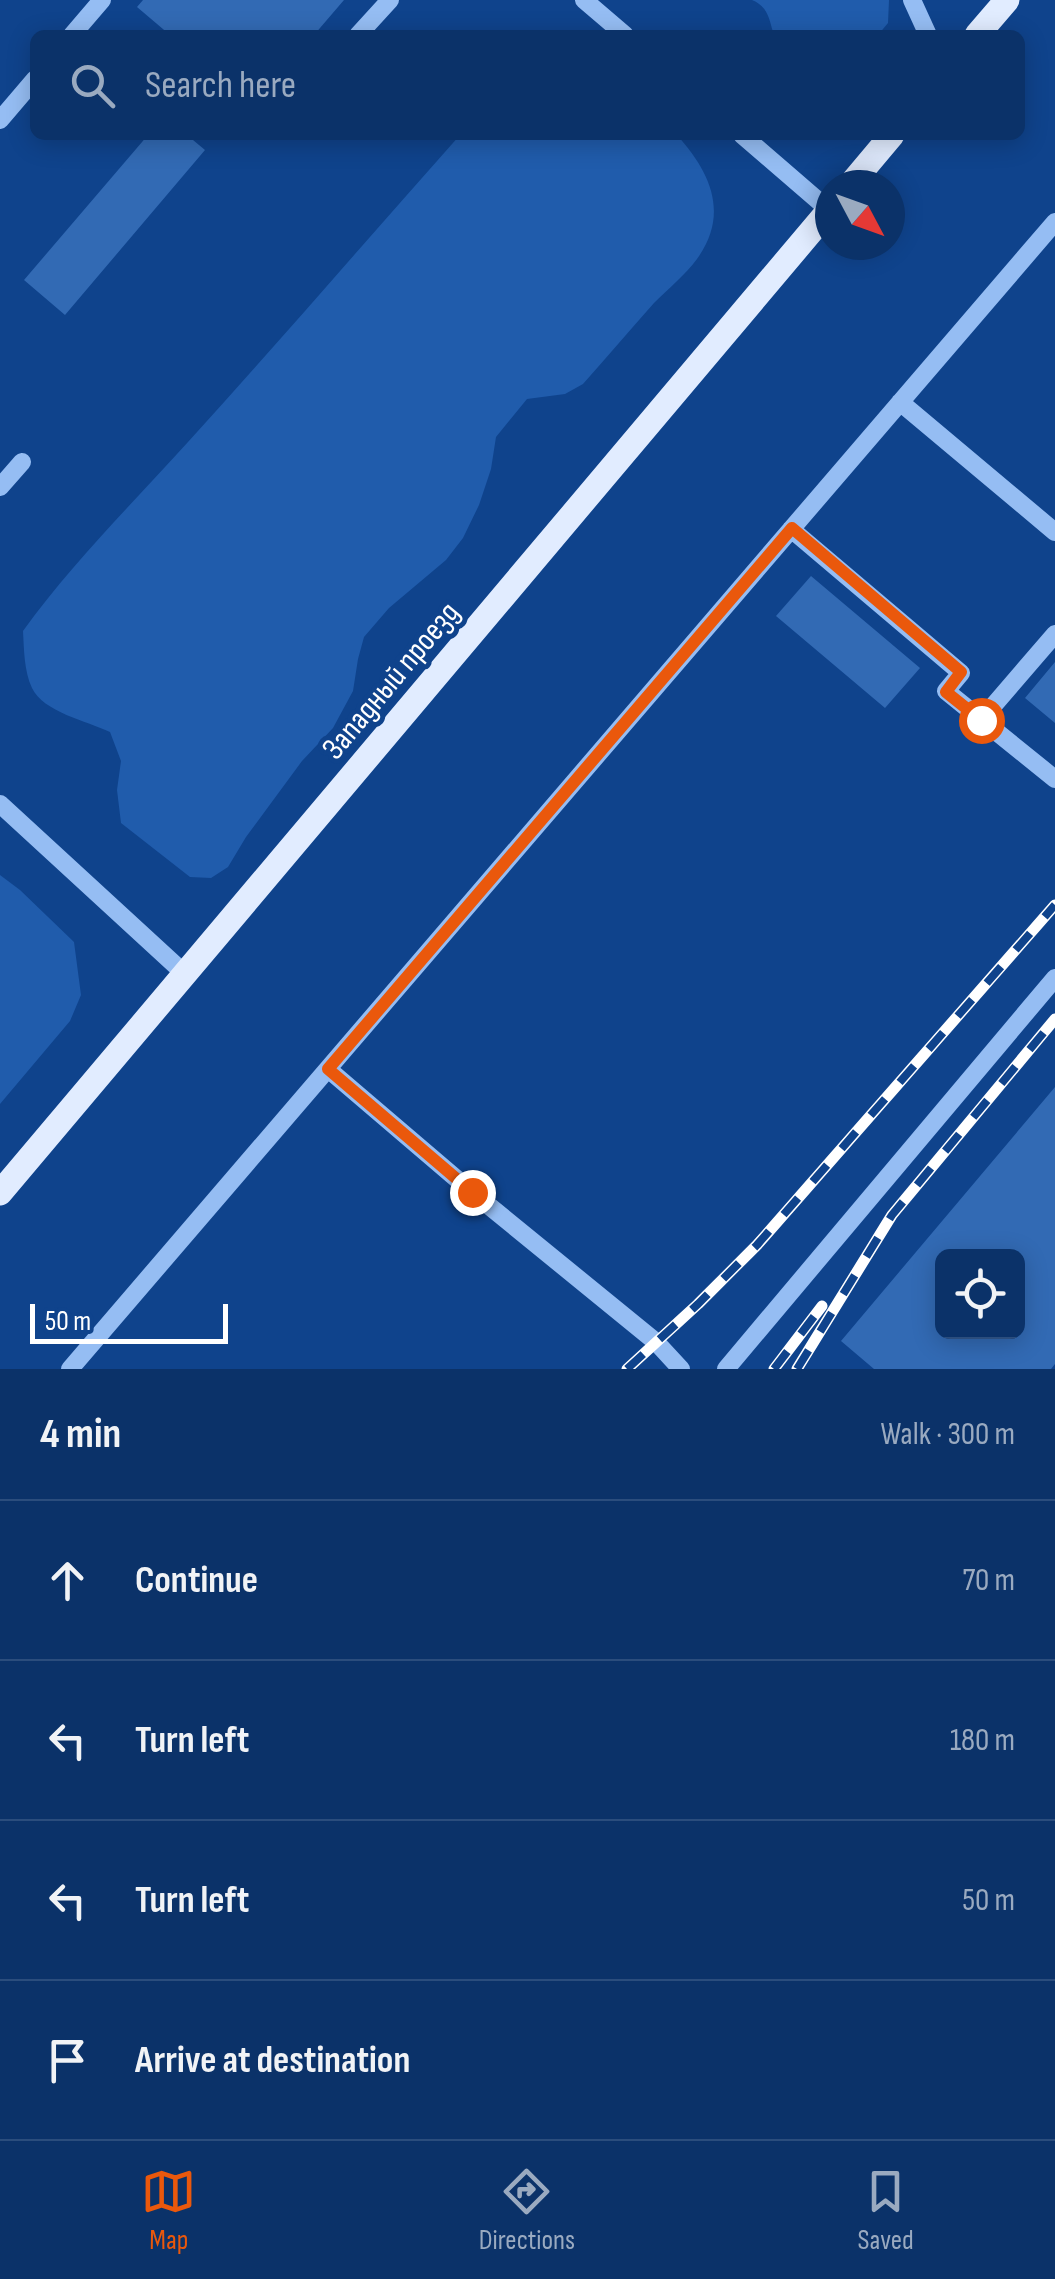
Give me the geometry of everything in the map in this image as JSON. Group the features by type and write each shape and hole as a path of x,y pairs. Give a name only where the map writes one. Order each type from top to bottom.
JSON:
{"main road":[{"path":"981,30 1007,0"},
{"path":"863,170 888,140"},
{"name":"Западный проезд","path":"2,1188 815,227"}],"lane":[{"path":"76,30 102,0"},
{"path":"363,30 390,0"},
{"path":"584,0 619,30"},
{"path":"912,0 926,30"},
{"path":"0,120 30,84"},
{"path":"748,140 815,196"},
{"path":"70,1369 900,402 1051,234"},
{"path":"900,402 1055,532"},
{"path":"0,487 22,462"},
{"path":"792,528 961,672 946,692 1055,779"},
{"path":"981,720 1055,634"},
{"path":"0,804 185,974"},
{"path":"726,1369 1055,978"},
{"path":"328,1069 656,1342 681,1369"}],"shaded area":[{"path":"752,0 889,0 888,23 882,30 772,30 758,3"},
{"path":"456,140 681,140 707,178 714,209 707,242 697,259 583,384 565,394 527,399 496,437 491,469 463,538 446,560 389,608 364,637 353,691 333,728 302,761 228,867 211,878 190,877 121,823 117,790 121,761 110,732 55,710 38,696 27,674 23,631 82,558"},
{"path":"0,875 74,942 81,995 70,1021 0,1104"}],"building":[{"path":"143,0 344,0 318,30 164,30 137,7"},
{"path":"144,140 193,140 205,150 65,315 24,280"},
{"path":"811,576 920,668 885,708 776,616"},
{"path":"1055,662 1055,723 1025,698"},
{"path":"1055,1087 1055,1364 1051,1369 874,1369 841,1341"}],"railway":[{"path":"627,1369 757,1245 1055,905"},
{"path":"797,1369 892,1215 1055,1019"},
{"path":"774,1369 822,1306"}],"route":[{"path":"472,1192 328,1069 792,528 961,672 946,692 981,720"}]}
